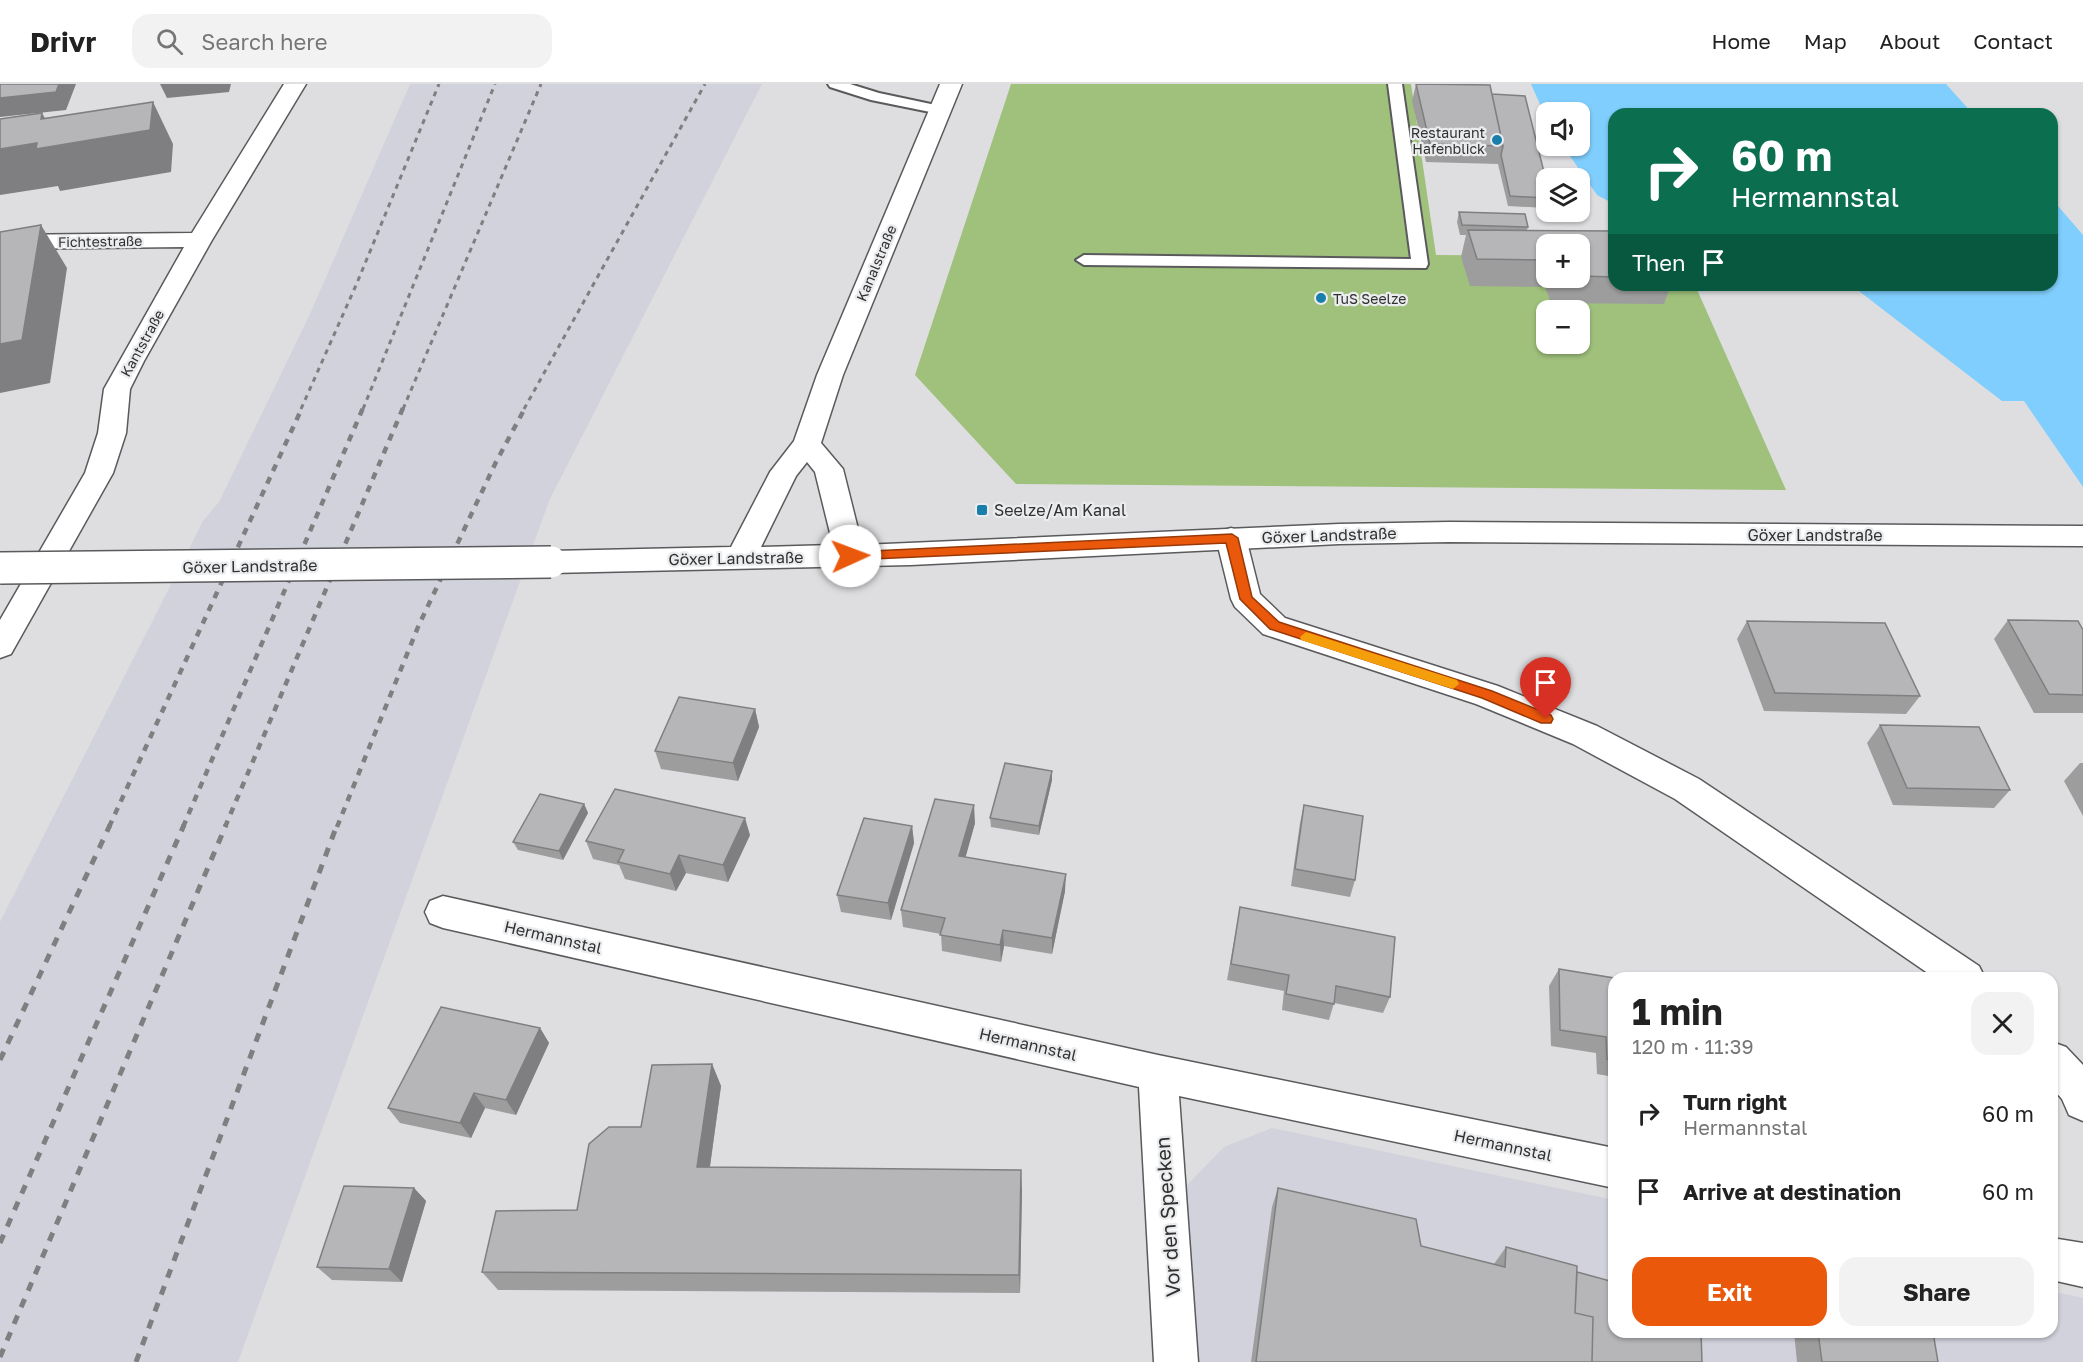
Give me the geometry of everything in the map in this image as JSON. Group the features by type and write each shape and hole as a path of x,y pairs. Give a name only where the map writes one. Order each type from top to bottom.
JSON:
{"street":[{"name":"Kantstraße","path":"0,646 99,473 112,433 117,389 200,240 295,84"},
{"name":"Kanalstraße","path":"740,558 784,472 807,444 830,375 951,84"},
{"name":"Fichtestraße","path":"0,242 200,240"},
{"path":"807,444 829,469 850,556"},
{"name":"Göxer Landstraße","path":"0,568 850,556 1232,538 1449,532 2080,536"},
{"path":"1232,538 1246,599 1274,626 1487,694 1585,735 1687,789 1957,972"},
{"name":"Hermannstal","path":"443,912 1158,1073 1608,1167"},
{"path":"2058,1066 2079,1089 2083,1102"},
{"name":"Vor den Specken","path":"1158,1073 1176,1362"},
{"path":"2058,1260 2083,1265"}],"lane":[{"path":"835,84 876,97 940,110"},
{"path":"1084,260 1420,264 1395,84"}],"shaded area":[{"path":"410,84 762,84 549,501 238,1362 0,1362 0,922 203,521 219,502 310,314"},
{"path":"1272,1128 1608,1199 1608,1338 2058,1338 2058,1292 2083,1298 2083,1362 1194,1362 1183,1189 1224,1147"}],"green space":[{"name":"TuS Seelze","path":"1011,84 1411,84 1436,255 1536,256 1536,288 1590,288 1590,280 1608,284 1608,291 1698,291 1786,490 1016,484 915,375"}],"water":[{"path":"1531,84 1946,84 1968,108 1608,108 1608,201 1597,195 1590,185 1590,168 1578,168 1570,156 1590,156 1590,102 1539,102"},
{"path":"2058,206 2083,235 2083,487 2024,401 2002,401 1859,291 2058,291"}],"building":[{"path":"0,84 59,84 56,92 0,98"},
{"path":"1416,84 1490,85 1503,146 1430,144"},
{"path":"1492,94 1525,96 1536,140 1536,156 1540,156 1543,168 1536,168 1536,197 1510,196 1501,155 1503,146"},
{"path":"153,102 150,130 36,149 37,143 0,149 0,119 42,113 41,119"},
{"path":"1459,212 1525,214 1528,227 1462,225"},
{"path":"41,225 22,340 0,344 0,232"},
{"path":"1468,230 1608,231 1608,277 1590,276 1590,234 1536,234 1536,260 1477,259"},
{"path":"2008,620 2078,621 2083,630 2083,695 2049,694"},
{"path":"1747,621 1885,623 1920,696 1775,693"},
{"path":"679,697 755,709 733,763 655,751"},
{"path":"1880,725 1979,727 2010,790 1907,788"},
{"path":"1005,763 1052,771 1039,826 990,818"},
{"path":"615,789 745,818 723,865 679,855 670,874 618,862 624,850 586,841"},
{"path":"540,794 584,804 559,851 513,842"},
{"path":"935,799 974,805 959,856 1066,874 1052,938 1003,930 1000,945 940,935 945,918 901,910"},
{"path":"1304,805 1363,816 1355,880 1295,869"},
{"path":"864,818 912,826 888,903 837,895"},
{"path":"1240,907 1395,937 1390,997 1336,986 1334,1004 1286,994 1289,975 1231,964"},
{"path":"1559,969 1608,977 1608,1059 1606,1037 1560,1030"},
{"path":"441,1007 540,1028 506,1100 474,1093 460,1123 388,1108"},
{"path":"712,1064 697,1167 1021,1170 1019,1275 482,1272 496,1211 577,1210 589,1144 609,1127 641,1127 652,1065"},
{"path":"344,1186 414,1188 389,1269 317,1267"},
{"path":"1278,1188 1416,1219 1421,1246 1505,1267 1506,1247 1577,1266 1575,1313 1593,1317 1592,1362 1256,1362"},
{"path":"1577,1272 1608,1280 1608,1338 1701,1338 1702,1362 1592,1362 1593,1317 1575,1313"},
{"path":"1819,1338 1934,1338 1938,1362 1822,1362"}],"railway":[{"path":"301,409 357,283 439,84"},
{"path":"363,409 495,84"},
{"path":"403,409 541,84"},
{"path":"524,409 705,84"},
{"path":"109,827 302,408"},
{"path":"183,827 363,408"},
{"path":"225,827 403,408"},
{"path":"337,827 418,627 496,462 525,408"},
{"path":"0,1060 110,825"},
{"path":"0,1243 184,825"},
{"path":"0,1357 226,825"},
{"path":"136,1362 337,825"}],"slow traffic":[{"path":"1306,637 1453,684"}],"place":[{"name":"Restaurant Hafenblick","path":"1497,140"},
{"name":"TuS Seelze","path":"1321,298"},
{"name":"Seelze/Am Kanal","path":"982,510"}],"route":[{"path":"850,556 1232,538 1246,599 1274,626 1487,694 1546,719"}]}
